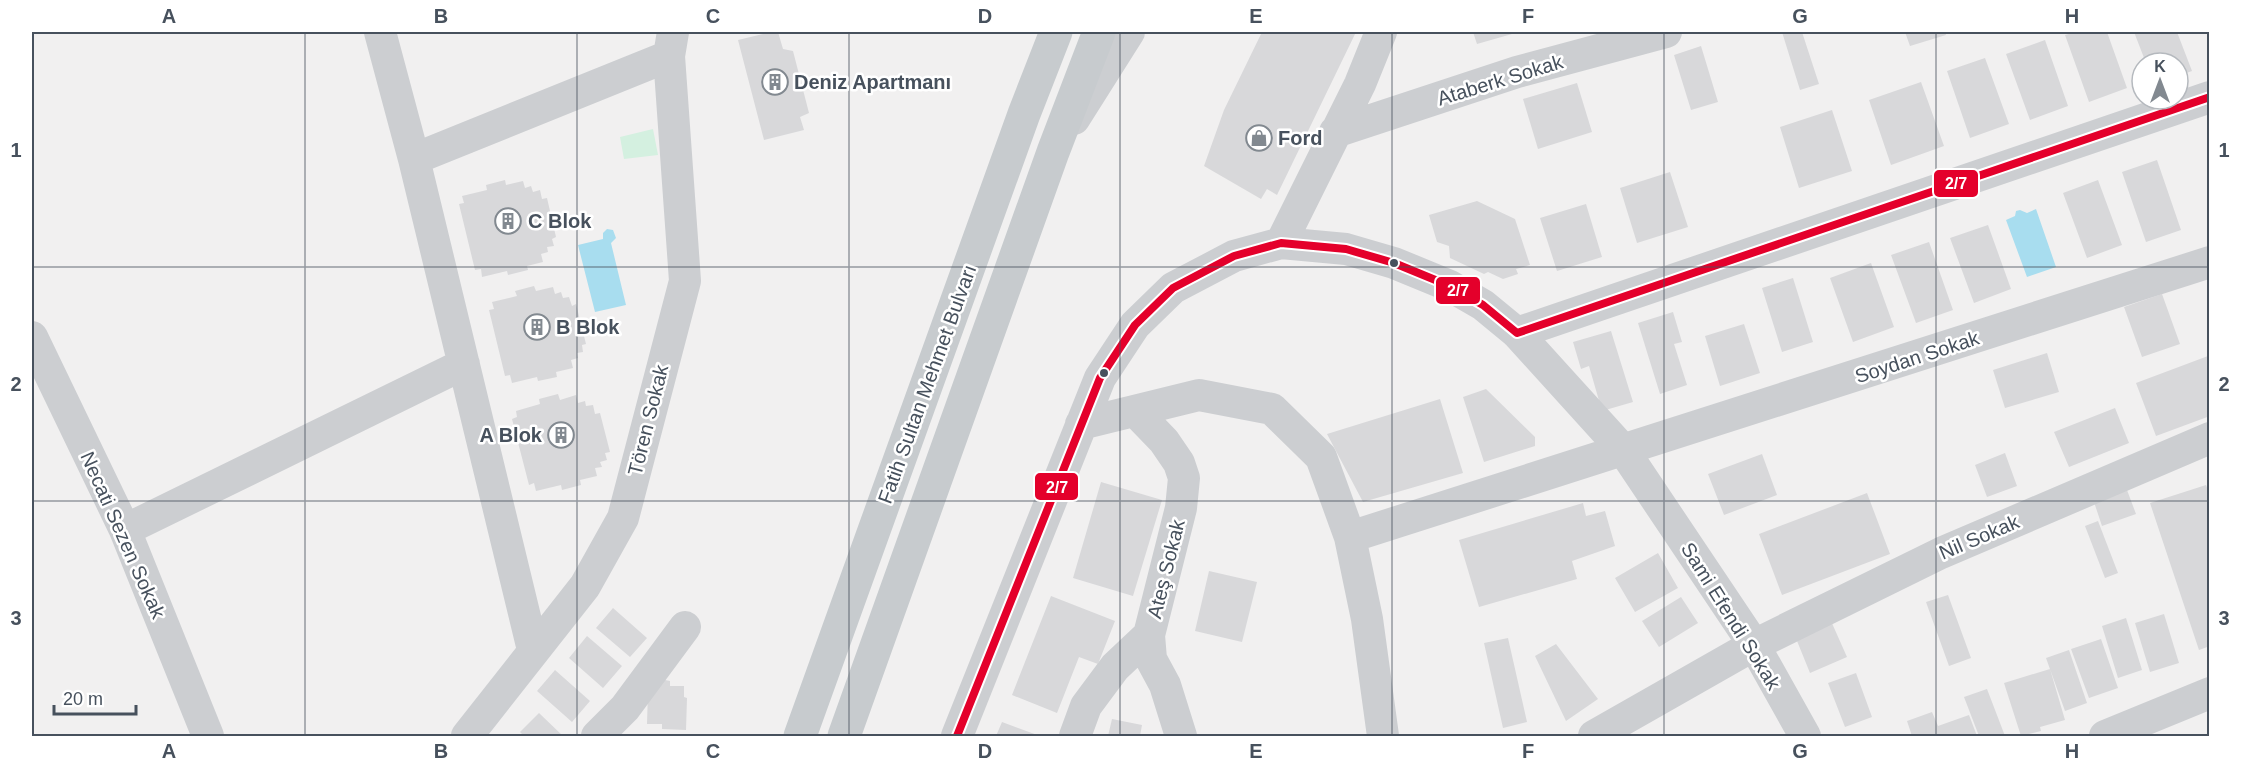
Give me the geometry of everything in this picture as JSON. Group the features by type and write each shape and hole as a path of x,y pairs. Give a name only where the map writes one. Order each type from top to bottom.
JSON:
{"main road":[{"name":"Fatih Sultan Mehmet Bulvarı","path":"800,736 1024,114 1056,32"},
{"name":"Fatih Sultan Mehmet Bulvarı","path":"844,736 1053,152 1099,32"}],"street":[{"path":"380,32 414,159 533,650"},
{"path":"1053,152 1129,32"},
{"path":"1281,243 1360,84 1380,32"},
{"name":"Ataberk Sokak","path":"1335,132 1517,72 1666,32"},
{"path":"414,159 671,44"},
{"name":"Tören Sokak","path":"467,736 585,586 623,518 685,281 671,44"},
{"path":"1517,333 2210,97"},
{"name":"Sami Efendi Sokak","path":"957,736 1100,378 1136,326 1173,288 1234,256 1281,243 1346,249 1394,263 1450,286 1483,305 1517,333 1624,451 1754,645 1805,736"},
{"name":"Soydan Sokak","path":"1350,537 2210,262"},
{"name":"Necati Sezen Sokak","path":"32,337 125,530 208,736"},
{"path":"125,530 464,364"},
{"path":"1081,424 1199,395 1272,409 1321,457 1350,537 1366,619 1383,736"},
{"name":"Ateş Sokak","path":"1136,412 1164,441 1179,463 1185,478 1181,508 1149,635 1152,659 1165,685 1181,736"},
{"name":"Nil Sokak","path":"1594,736 1754,645 1941,553 2210,438"},
{"path":"597,736 622,722 685,627"},
{"path":"1075,736 1086,706 1115,667 1149,635"},
{"path":"2104,736 2210,693"}],"green space":[{"path":"653,129 658,155 624,159 620,137"}],"water":[{"path":"2036,209 2056,267 2027,277 2006,220 2015,216 2016,211 2027,213"},
{"path":"607,229 613,230 616,238 611,243 626,305 595,312 578,245 603,239 603,233"}],"building":[{"name":"Deniz Apartmanı","path":"778,32 783,49 793,51 809,113 800,117 804,130 764,140 738,40"},
{"name":"Ford","path":"1262,32 1356,32 1277,195 1267,189 1261,199 1204,166 1224,110"},
{"path":"1473,32 1519,32 1477,44"},
{"path":"1782,32 1802,32 1819,84 1800,90"},
{"path":"1905,32 1945,32 1946,35 1910,46"},
{"path":"2076,32 2107,32 2127,88 2089,102 2065,35"},
{"path":"2134,32 2177,32 2184,51 2141,51"},
{"path":"2045,40 2068,106 2030,120 2006,54"},
{"path":"1701,46 1718,102 1691,110 1674,55"},
{"path":"1985,58 2009,124 1970,138 1947,71"},
{"path":"1921,82 1944,146 1891,165 1869,100"},
{"path":"1577,83 1592,132 1538,149 1523,99"},
{"path":"1832,110 1852,171 1799,188 1780,127"},
{"path":"2157,160 2181,230 2146,242 2122,172"},
{"path":"1670,172 1688,227 1637,243 1620,188"},
{"name":"C Blok","path":"505,180 506,185 523,181 525,188 531,186 533,192 540,190 542,199 547,198 556,237 552,239 554,246 547,247 548,252 541,254 543,262 527,266 528,270 508,275 507,271 482,277 481,269 475,270 459,204 464,203 462,196 487,190 486,185"},
{"path":"2098,180 2122,245 2087,258 2063,193"},
{"path":"1477,201 1515,219 1530,265 1516,269 1518,274 1503,279 1488,272 1484,274 1450,258 1449,246 1437,242 1429,215"},
{"path":"1586,204 1602,257 1557,271 1540,218"},
{"path":"1988,225 2011,289 1974,303 1950,238"},
{"path":"1929,242 1953,310 1916,323 1891,255"},
{"path":"1871,263 1894,327 1853,342 1830,278"},
{"path":"1793,278 1813,342 1782,352 1762,288"},
{"name":"B Blok","path":"534,286 536,291 553,287 555,294 561,292 563,298 569,297 572,306 576,304 586,344 582,345 583,352 577,353 578,358 571,360 573,368 556,372 557,377 538,381 537,377 512,383 510,375 505,376 489,310 494,309 492,302 517,296 515,291"},
{"path":"2162,294 2180,344 2142,357 2124,307"},
{"path":"1673,312 1682,342 1674,344 1687,385 1660,394 1638,323"},
{"path":"1744,324 1760,373 1720,386 1705,336"},
{"path":"1611,331 1633,402 1602,411 1589,366 1581,369 1573,342"},
{"path":"2047,353 2059,392 2005,408 1993,370"},
{"path":"2208,356 2210,416 2156,436 2136,383"},
{"path":"1486,389 1535,437 1535,446 1484,462 1463,397"},
{"name":"A Blok","path":"558,394 560,400 576,395 578,403 585,401 586,406 593,405 595,414 600,413 610,452 605,453 607,460 600,462 602,467 595,468 597,476 580,480 581,485 562,490 561,485 536,491 534,483 529,485 512,419 517,417 516,411 540,404 539,399"},
{"path":"1440,399 1463,473 1363,502 1327,434"},
{"path":"2115,408 2129,443 2069,467 2054,432"},
{"path":"2005,453 2017,486 1987,497 1975,465"},
{"path":"1762,454 1777,495 1724,515 1708,474"},
{"path":"1101,482 1162,500 1133,596 1073,578"},
{"path":"2206,485 2210,495 2210,646 2199,650 2150,503"},
{"path":"2127,490 2136,514 2102,526 2094,502"},
{"path":"1867,493 1890,554 1782,595 1759,534"},
{"path":"1583,503 1586,516 1605,511 1615,546 1572,561 1577,579 1479,607 1459,540"},
{"path":"2098,521 2118,573 2105,578 2085,526"},
{"path":"1658,553 1678,588 1635,612 1615,578"},
{"path":"1209,571 1257,582 1242,642 1195,631"},
{"path":"1948,595 1971,658 1949,666 1926,602"},
{"path":"1051,596 1115,621 1098,664 1079,657 1057,713 1012,695"},
{"path":"1681,597 1698,623 1659,647 1642,621"},
{"path":"613,608 647,638 630,657 596,628"},
{"path":"2164,614 2179,663 2150,672 2135,623"},
{"path":"2126,618 2142,670 2118,678 2102,626"},
{"path":"1831,621 1847,657 1810,673 1795,636"},
{"path":"587,636 622,666 603,688 569,658"},
{"path":"1508,638 1527,722 1503,728 1484,643"},
{"path":"2101,639 2118,688 2089,698 2071,649"},
{"path":"1556,644 1598,699 1566,721 1535,656"},
{"path":"2069,650 2087,703 2065,711 2046,658"},
{"path":"2050,669 2065,720 2040,727 2041,731 2021,736 2004,683"},
{"path":"555,670 590,701 572,722 537,691"},
{"path":"666,672 665,680 670,681 670,686 684,686 684,697 687,698 686,730 662,729 662,724 647,724 648,690"},
{"path":"1856,673 1872,717 1845,727 1828,683"},
{"path":"1987,689 2005,736 1979,736 1964,697"},
{"path":"1932,712 1938,726 1969,715 1977,736 1912,736 1907,721"},
{"path":"539,713 563,736 524,736 520,732"},
{"path":"1112,719 1142,725 1140,736 1108,736"},
{"path":"1002,722 1040,736 996,736"}],"transit line":[{"name":"2/7","path":"957,736 1100,378 1135,325 1173,288 1234,256 1281,243 1346,249 1394,263 1450,286 1483,305 1517,333 2210,97"}],"place":[{"name":"Deniz Apartmanı","path":"775,82"},
{"name":"Ford","path":"1259,138"},
{"name":"C Blok","path":"508,221"},
{"name":"B Blok","path":"537,327"},
{"name":"A Blok","path":"561,435"}]}
